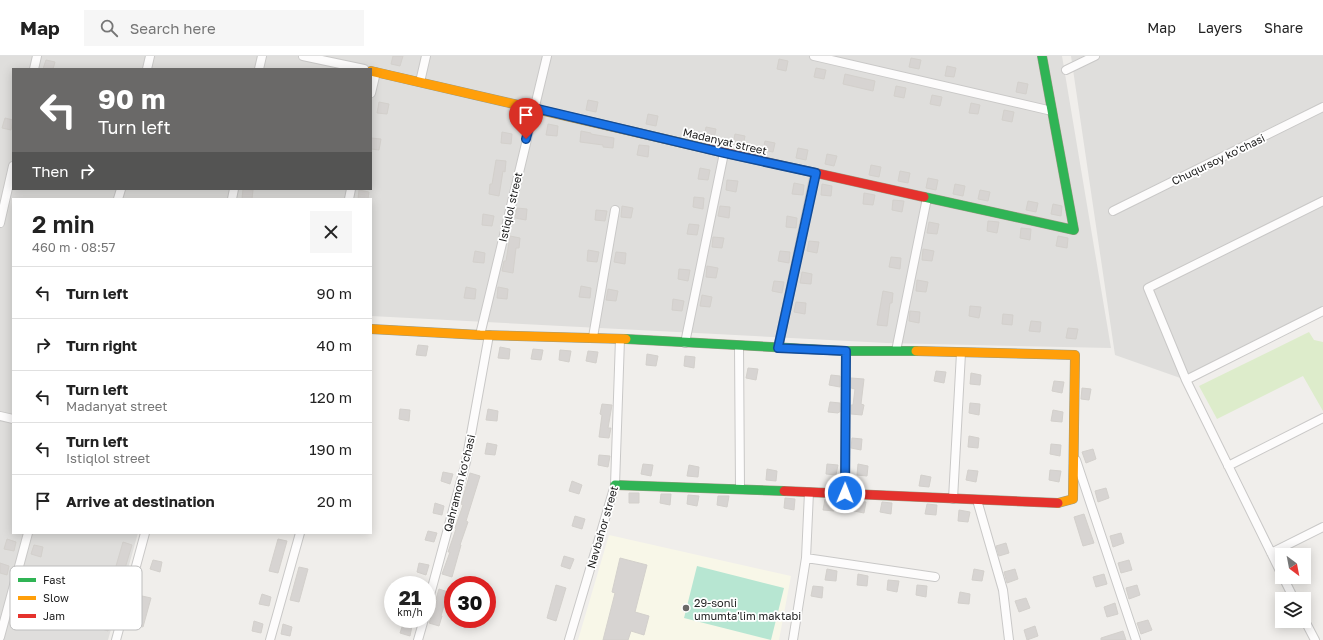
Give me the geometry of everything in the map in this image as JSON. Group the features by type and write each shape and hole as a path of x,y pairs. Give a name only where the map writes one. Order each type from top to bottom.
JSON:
{"street":[{"path":"34,68 37,56"},
{"path":"147,68 150,56"},
{"path":"259,68 262,56"},
{"path":"303,56 359,68"},
{"path":"420,82 426,56"},
{"name":"Istiqlol street","path":"485,335 534,108 547,56"},
{"path":"814,56 1052,111 1042,56"},
{"path":"1066,70 1095,56"},
{"path":"372,82 373,71"},
{"name":"Madanyat street","path":"373,71 724,153 1074,230 1052,111"},
{"name":"Chuqursoy ko'chasi","path":"1113,211 1323,107"},
{"path":"685,343 724,153"},
{"path":"0,223 2,206 12,170"},
{"path":"778,348 816,173"},
{"path":"896,351 926,198"},
{"path":"1275,561 1186,380 1148,288 1323,201"},
{"path":"2,206 12,209"},
{"path":"593,337 615,210"},
{"path":"1186,380 1323,311"},
{"path":"372,329 485,335 593,337 846,351 1075,355 1073,499 1058,503 845,493 615,485"},
{"name":"Qahramon ko'chasi","path":"435,576 466,462 485,335"},
{"name":"Navbahor street","path":"569,640 615,485 620,339"},
{"path":"739,346 740,490"},
{"path":"845,493 846,351"},
{"path":"953,499 961,352"},
{"path":"0,416 12,419"},
{"path":"1228,466 1323,418"},
{"path":"1074,454 1136,640"},
{"path":"792,640 806,558 810,492"},
{"path":"977,500 1004,590 1010,640"},
{"path":"1271,553 1323,527"},
{"path":"19,566 28,534"},
{"path":"136,566 145,534"},
{"path":"270,640 300,534"},
{"path":"806,558 935,577"},
{"path":"0,637 10,600"},
{"path":"418,640 421,628"},
{"path":"1309,628 1315,640"},
{"path":"116,640 119,630"},
{"path":"1319,640 1323,638"}],"shaded area":[{"path":"0,56 1062,56 1111,348 887,343 372,316 372,198 12,198 12,534 138,534 129,566 10,566 10,630 111,630 108,640 0,640"},
{"path":"1071,56 1323,56 1323,311 1186,380 1115,355"},
{"name":"29-sonli umumta'lim maktabi","path":"609,535 791,576 779,640 578,640"}],"green space":[{"path":"1309,332 1314,340 1323,342 1323,411 1303,376 1217,419 1199,386"},
{"path":"697,566 784,588 771,640 684,618"}],"building":[{"path":"393,56 403,56 400,66 391,64"},
{"path":"911,58 921,60 919,69 909,67"},
{"path":"779,59 788,61 786,71 777,69"},
{"path":"46,60 55,62 53,68 43,68"},
{"path":"947,66 956,68 954,77 945,76"},
{"path":"816,68 826,70 824,79 814,77"},
{"path":"845,74 875,81 873,91 843,84"},
{"path":"1018,82 1028,84 1026,94 1016,92"},
{"path":"896,86 906,88 904,98 894,96"},
{"path":"932,95 942,97 940,106 930,104"},
{"path":"588,100 598,102 596,112 586,110"},
{"path":"379,102 389,104 387,114 377,113"},
{"path":"971,103 980,105 978,114 969,113"},
{"path":"1004,110 1014,112 1012,122 1002,120"},
{"path":"648,114 658,116 656,126 646,124"},
{"path":"5,118 12,120 11,130 2,128"},
{"path":"548,124 558,126 557,136 546,135"},
{"path":"706,127 716,129 714,139 704,137"},
{"path":"581,131 614,138 613,148 580,142"},
{"path":"502,132 512,134 511,144 501,143"},
{"path":"735,134 745,136 743,146 733,144"},
{"path":"372,138 381,139 379,150 372,149"},
{"path":"765,141 775,143 773,152 763,150"},
{"path":"639,145 649,146 648,157 637,155"},
{"path":"798,148 808,150 806,160 796,158"},
{"path":"827,154 837,156 834,166 825,164"},
{"path":"496,160 506,161 499,196 489,194"},
{"path":"871,165 881,167 879,177 869,175"},
{"path":"700,168 710,170 708,180 698,179"},
{"path":"900,171 910,173 908,183 898,181"},
{"path":"928,178 938,180 936,190 926,188"},
{"path":"727,180 738,181 736,192 726,190"},
{"path":"794,183 804,185 803,195 792,194"},
{"path":"822,184 832,186 831,196 821,195"},
{"path":"955,184 965,186 963,196 953,194"},
{"path":"243,190 253,190 252,198 242,198"},
{"path":"359,190 369,192 368,198 358,198"},
{"path":"980,190 990,192 988,201 978,199"},
{"path":"864,193 875,195 873,205 863,204"},
{"path":"694,197 704,198 703,209 693,207"},
{"path":"893,200 904,201 902,212 892,210"},
{"path":"1028,201 1038,203 1036,212 1026,210"},
{"path":"1053,204 1062,206 1061,216 1051,214"},
{"path":"622,206 633,208 631,218 621,217"},
{"path":"720,206 730,207 729,218 718,216"},
{"path":"517,208 527,209 526,220 515,218"},
{"path":"596,210 607,211 605,221 595,220"},
{"path":"483,214 494,216 492,226 482,225"},
{"path":"787,216 797,218 796,228 786,227"},
{"path":"988,221 999,222 997,233 987,231"},
{"path":"929,222 939,224 937,234 927,233"},
{"path":"689,224 699,225 697,235 687,234"},
{"path":"1021,228 1031,229 1030,240 1020,238"},
{"path":"510,236 520,238 519,248 516,248 513,273 502,271 504,261 506,261"},
{"path":"1058,236 1068,238 1067,248 1056,246"},
{"path":"713,237 724,238 722,248 712,247"},
{"path":"809,241 819,242 817,253 807,251"},
{"path":"923,249 934,251 932,261 922,260"},
{"path":"588,250 599,252 597,262 587,261"},
{"path":"475,251 485,253 484,263 473,262"},
{"path":"780,251 790,252 789,263 778,261"},
{"path":"616,252 626,253 625,264 614,262"},
{"path":"891,257 901,258 900,269 889,267"},
{"path":"707,266 718,268 716,278 706,277"},
{"path":"679,269 690,270 688,281 678,279"},
{"path":"802,272 812,274 811,284 800,283"},
{"path":"917,280 928,282 926,292 916,291"},
{"path":"774,281 784,282 782,293 772,291"},
{"path":"581,286 591,288 590,298 579,297"},
{"path":"466,287 476,289 475,299 464,298"},
{"path":"498,287 508,289 507,299 497,298"},
{"path":"608,289 618,291 616,301 606,300"},
{"path":"883,291 893,293 887,326 877,325"},
{"path":"702,295 712,297 710,307 700,306"},
{"path":"673,299 684,301 682,311 672,310"},
{"path":"796,302 806,303 805,314 794,312"},
{"path":"970,306 981,307 979,318 969,316"},
{"path":"910,311 920,312 919,323 909,321"},
{"path":"1003,314 1013,315 1012,325 1002,324"},
{"path":"1031,321 1041,322 1040,332 1029,331"},
{"path":"1068,328 1078,329 1076,339 1066,338"},
{"path":"418,345 428,346 426,356 416,355"},
{"path":"500,347 510,349 509,359 498,358"},
{"path":"533,349 543,350 541,360 531,359"},
{"path":"560,350 571,351 569,362 559,360"},
{"path":"588,351 598,352 596,363 586,361"},
{"path":"647,354 658,356 656,366 646,365"},
{"path":"685,356 695,357 694,368 684,366"},
{"path":"748,368 758,369 756,380 746,378"},
{"path":"936,371 946,372 944,383 934,381"},
{"path":"971,373 981,375 980,385 970,384"},
{"path":"831,375 840,376 840,387 829,385"},
{"path":"851,378 864,379 861,404 864,405 862,415 851,414 851,405 853,405 855,389 851,388"},
{"path":"1054,381 1064,382 1062,393 1052,391"},
{"path":"1082,388 1091,389 1089,400 1081,399"},
{"path":"830,402 840,403 840,412 828,412"},
{"path":"970,403 980,404 979,415 969,413"},
{"path":"602,404 612,405 608,428 611,428 609,438 599,437"},
{"path":"400,409 410,410 409,421 399,419"},
{"path":"488,409 498,411 497,421 486,420"},
{"path":"1053,410 1063,412 1062,422 1051,421"},
{"path":"969,436 979,438 978,448 968,447"},
{"path":"852,438 862,439 861,450 851,448"},
{"path":"487,443 497,445 495,455 485,454"},
{"path":"1051,444 1061,445 1060,456 1050,454"},
{"path":"1093,449 1096,459 1086,463 1082,452"},
{"path":"599,455 610,456 608,467 598,465"},
{"path":"643,464 653,465 651,476 641,474"},
{"path":"827,464 838,465 836,475 826,474"},
{"path":"858,464 868,466 867,476 857,475"},
{"path":"689,465 699,467 698,477 687,476"},
{"path":"767,469 777,471 776,481 766,480"},
{"path":"968,470 978,471 976,482 966,480"},
{"path":"1050,470 1061,471 1059,482 1049,480"},
{"path":"443,472 453,474 450,484 441,481"},
{"path":"470,473 480,476 466,521 468,522 460,545 452,576 449,576 442,574 450,552 448,552 463,505 461,504"},
{"path":"921,475 931,477 929,487 919,486"},
{"path":"572,481 582,485 579,494 569,491"},
{"path":"1106,488 1109,498 1098,502 1095,491"},
{"path":"629,493 639,493 639,503 629,503"},
{"path":"661,494 671,494 670,505 660,503"},
{"path":"688,495 699,496 697,506 687,504"},
{"path":"718,496 729,496 727,507 717,505"},
{"path":"785,498 795,499 794,510 784,508"},
{"path":"825,499 835,501 834,511 823,510"},
{"path":"855,501 866,502 864,513 854,511"},
{"path":"882,502 892,503 891,514 880,512"},
{"path":"435,503 444,506 442,515 433,513"},
{"path":"927,504 937,505 936,515 925,514"},
{"path":"959,510 970,512 968,522 958,521"},
{"path":"1084,514 1094,543 1083,546 1074,517"},
{"path":"575,516 585,519 582,529 572,526"},
{"path":"428,531 437,533 434,542 425,540"},
{"path":"1121,533 1124,543 1113,547 1110,536"},
{"path":"7,539 16,542 14,551 4,549"},
{"path":"278,539 287,541 278,573 269,571"},
{"path":"123,542 132,545 126,566 116,566"},
{"path":"1006,543 1009,553 999,556 996,546"},
{"path":"34,545 43,547 41,557 31,554"},
{"path":"564,556 574,559 570,569 561,566"},
{"path":"620,558 647,565 635,612 649,616 644,635 631,631 628,640 603,640 615,593 612,592"},
{"path":"153,560 162,562 160,572 150,569"},
{"path":"1129,560 1132,570 1121,573 1118,563"},
{"path":"0,563 9,566 7,575 0,573"},
{"path":"419,563 429,565 426,575 417,572"},
{"path":"299,567 308,569 299,602 290,600"},
{"path":"827,569 837,571 836,581 825,580"},
{"path":"974,569 984,571 982,581 972,580"},
{"path":"1015,569 1018,579 1007,583 1004,572"},
{"path":"858,574 868,576 867,586 857,585"},
{"path":"1104,574 1107,584 1096,587 1093,577"},
{"path":"888,580 899,581 897,592 887,590"},
{"path":"556,585 566,588 556,621 547,618"},
{"path":"917,585 927,586 926,597 916,595"},
{"path":"1137,585 1140,595 1129,599 1126,588"},
{"path":"813,586 823,587 822,598 811,596"},
{"path":"439,589 444,591 444,606 439,626 436,625 436,599"},
{"path":"960,592 970,594 969,604 958,603"},
{"path":"262,594 271,597 269,606 259,604"},
{"path":"142,596 151,598 142,627"},
{"path":"1026,598 1030,608 1019,612 1015,601"},
{"path":"1115,603 1118,614 1107,617 1104,607"},
{"path":"1148,620 1152,630 1141,634 1137,623"},
{"path":"254,621 263,624 261,633 252,631"},
{"path":"283,624 292,627 290,636 281,634"},
{"path":"1035,626 1038,636 1027,640 1024,630"},
{"path":"402,628 412,628 410,636 400,633"},
{"path":"1123,631 1126,640 1101,640 1101,638"}],"traffic: fast":[{"path":"924,197 1074,230 1042,56"},
{"path":"626,339 846,351 916,351"},
{"path":"615,485 784,491"}],"traffic: slow":[{"path":"372,71 708,149"},
{"path":"372,329 480,335 626,339"},
{"path":"916,351 1075,355 1073,499 1058,503"}],"traffic: jam":[{"path":"708,149 924,197"},
{"path":"784,491 1058,503"}],"place":[{"name":"29-sonli umumta'lim maktabi","path":"686,608"}],"route":[{"path":"526,139 534,108 816,173 778,348 846,351 845,493"}]}
